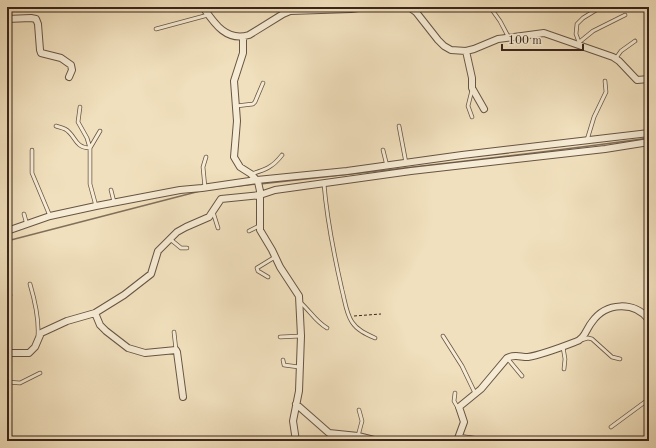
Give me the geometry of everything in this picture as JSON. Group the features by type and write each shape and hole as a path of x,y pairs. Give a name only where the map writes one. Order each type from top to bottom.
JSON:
{"street":[{"path":"203,7 216,25 228,35 243,37 290,11 351,9 366,7"},
{"path":"409,7 416,12 444,46 451,50 466,51 498,39 544,33 578,43 616,58 637,80 649,79"},
{"path":"7,19 36,19 38,24 41,53 61,58 71,65 72,70 69,77"},
{"path":"243,37 243,53 235,77 237,126 234,157 240,167 251,174 258,181 260,193 259,226 280,267 296,291 300,301 300,391 293,421 296,441"},
{"path":"466,51 472,78 472,88 484,109"},
{"path":"7,231 50,216 180,190 649,134"},
{"path":"584,151 586,141"},
{"path":"7,353 30,353 35,347 41,333 63,322 95,314 124,295 151,274 156,255 170,239 181,229 209,217 218,202 224,198 411,171 649,142"},
{"path":"458,440 464,420 459,410 460,405 475,394 507,358 513,356 528,357 563,347 579,340 583,337 596,316 614,307 632,307 639,310 649,320"},
{"path":"95,314 100,325 128,348 145,353 176,350 183,396"},
{"path":"296,404 329,433 358,436 378,441"}],"lane":[{"path":"490,7 500,21 509,38"},
{"path":"601,7 583,18 577,24 576,34 578,43 593,31 625,15"},
{"path":"156,29 208,15"},
{"path":"616,58 635,41"},
{"path":"586,141 594,117 606,92 605,81"},
{"path":"236,106 253,104 263,83"},
{"path":"472,88 468,106 472,117"},
{"path":"80,107 78,122 87,138 90,148 90,184 96,206"},
{"path":"56,126 64,128 68,131 81,146 90,148"},
{"path":"399,126 406,163"},
{"path":"90,148 100,131"},
{"path":"32,150 32,173 50,216"},
{"path":"383,150 387,166"},
{"path":"251,174 269,168 277,162 282,155"},
{"path":"202,188 203,167 206,157"},
{"path":"324,184 326,208 337,269 349,317 357,328 374,338"},
{"path":"111,190 114,202"},
{"path":"213,212 218,228"},
{"path":"24,214 27,225"},
{"path":"248,231 259,226"},
{"path":"170,239 181,248 186,248"},
{"path":"268,277 258,271 257,268 275,257"},
{"path":"30,284 35,300 38,319 38,337"},
{"path":"7,306 10,295"},
{"path":"300,301 311,312 319,324 327,328"},
{"path":"174,332 176,350"},
{"path":"280,337 301,336"},
{"path":"443,336 462,366 475,394"},
{"path":"579,340 588,338 592,339 612,357 620,359"},
{"path":"563,347 565,359 564,369"},
{"path":"507,358 522,376"},
{"path":"282,360 284,365 299,367"},
{"path":"7,382 20,383 40,373"},
{"path":"455,393 454,401 459,410"},
{"path":"611,428 649,399"},
{"path":"358,436 362,421 359,410"},
{"path":"458,440 494,441"}],"path":[{"path":"349,317 381,314"}],"waterway":[{"path":"260,184 504,157 649,138"},
{"path":"230,187 256,184"},
{"path":"7,241 204,190"}]}
